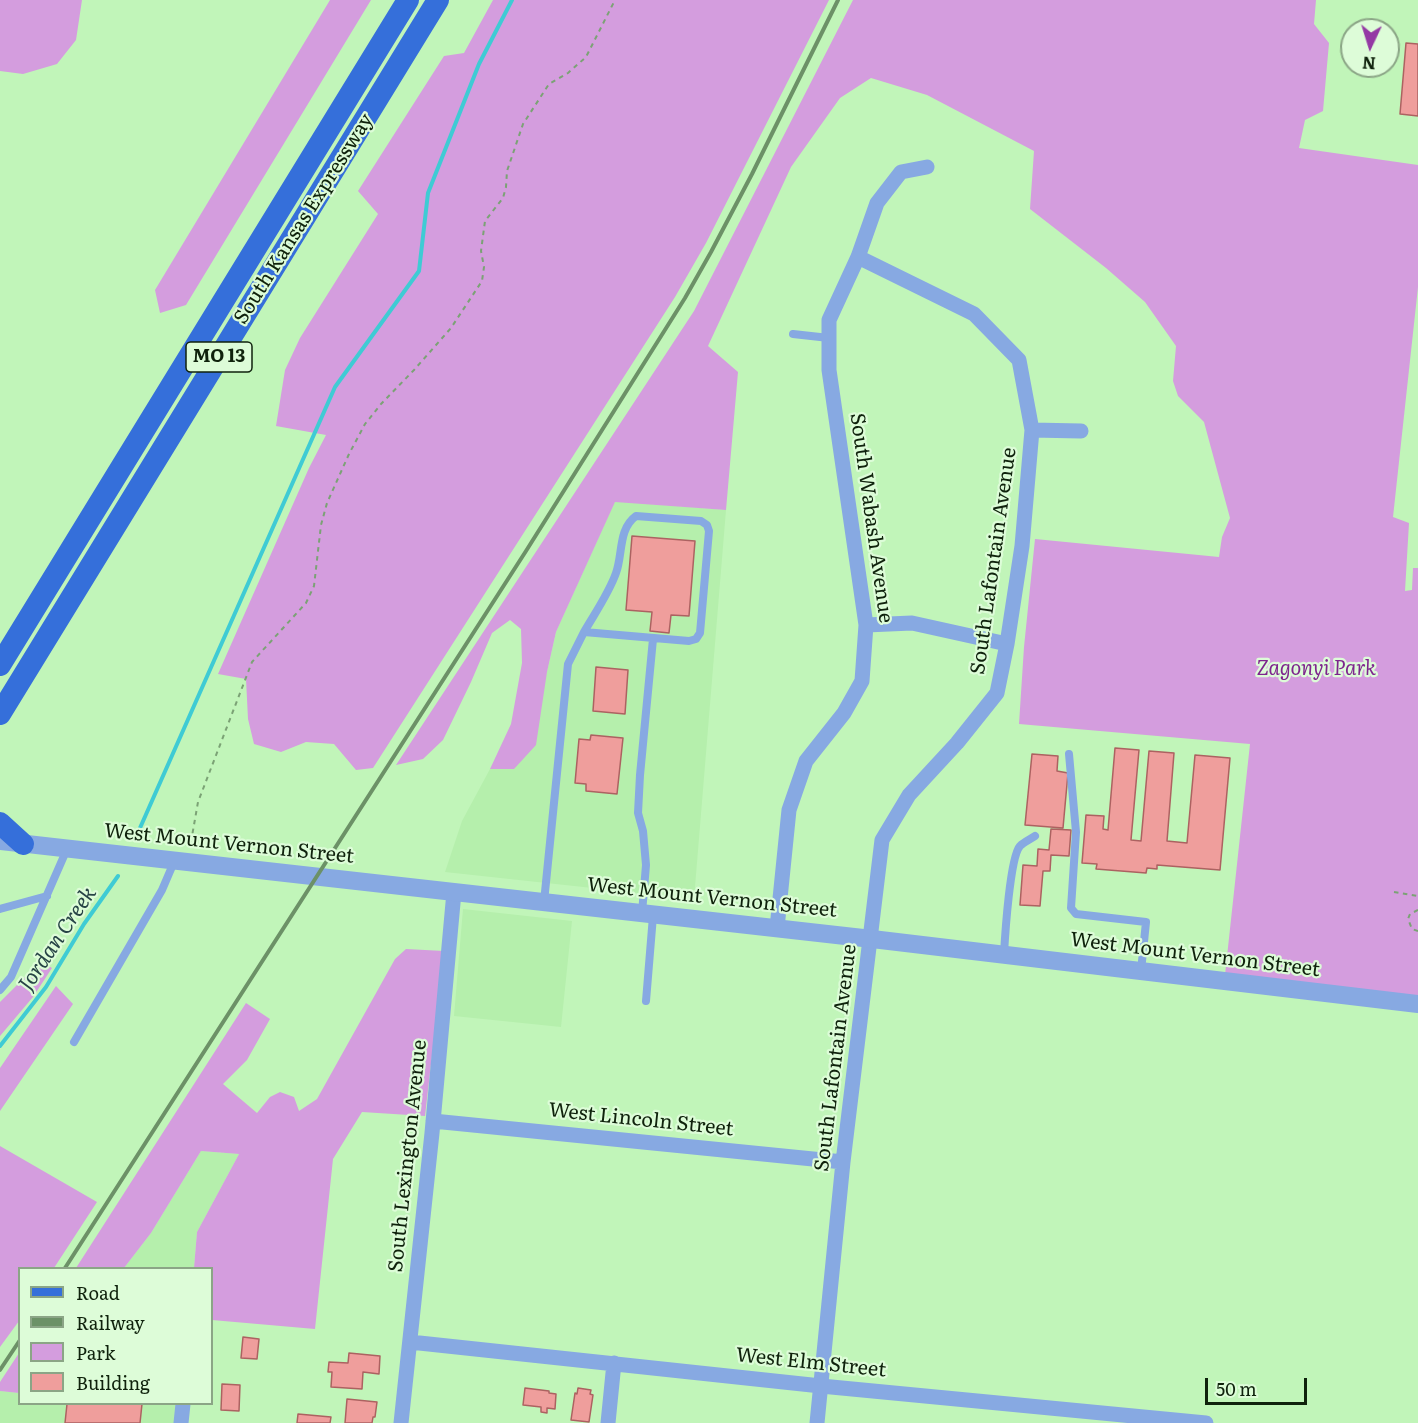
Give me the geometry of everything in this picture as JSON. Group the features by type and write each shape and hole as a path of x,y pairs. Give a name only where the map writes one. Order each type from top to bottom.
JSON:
{"main road":[{"name":"South Kansas Expressway","path":"0,665 408,0"},
{"name":"South Kansas Expressway","path":"0,714 438,0"},
{"path":"0,823 23,844"},
{"path":"0,843 23,844"}],"street":[{"name":"South Wabash Avenue","path":"777,928 789,810 806,761 844,713 862,681 866,625 829,370 829,320 858,257 878,203 901,172 927,167"},
{"name":"South Lafontain Avenue","path":"817,1423 843,1162 872,939 882,840 909,795 957,743 997,693 1022,546 1032,430 1019,360 974,314 858,257"},
{"path":"1032,430 1081,431"},
{"path":"866,625 912,623 1007,644"},
{"name":"West Mount Vernon Street","path":"23,844 1004,954 1418,1004"},
{"name":"South Lexington Avenue","path":"401,1423 433,1121 454,892"},
{"name":"West Lincoln Street","path":"433,1121 843,1162"},
{"name":"West Elm Street","path":"410,1342 821,1386 1206,1423"},
{"path":"608,1423 614,1363"},
{"path":"181,1423 183,1405"}],"lane":[{"path":"793,334 829,338"},
{"path":"544,902 568,664 584,632 616,573 625,529 629,521 636,516 701,521 707,525 709,531 700,633 696,639 689,641 653,639 584,632"},
{"path":"646,1001 648,914 646,866 643,831 638,813 653,639"},
{"path":"1069,754 1076,832 1071,908 1076,914 1146,922 1141,971"},
{"path":"1004,954 1012,875 1017,852 1019,847 1035,836"},
{"path":"0,990 11,977 67,849"},
{"path":"74,1042 162,890 175,861"},
{"path":"0,909 47,896"}],"path":[{"path":"191,842 198,802 252,662 306,603 314,586 321,525 327,503 349,454 365,424 451,328 482,281 484,267 481,252 485,222 502,198 506,187 507,171 523,124 549,84 568,73 586,57 615,0"},
{"path":"1394,892 1418,896"},
{"path":"1418,910 1410,914 1408,919 1412,929 1418,931"}],"shaded area":[{"path":"615,501 726,510 694,899 445,872 462,821 490,769 514,769 547,672 556,632"},
{"path":"463,909 572,921 561,1027 454,1016"},
{"path":"201,1151 239,1154 197,1232 194,1267 125,1267 151,1233"},
{"path":"0,1391 18,1393 18,1405 177,1405 175,1423 0,1423"}],"green space":[{"path":"0,0 82,0 76,40 57,64 23,74 0,71"},
{"path":"330,0 371,0 186,305 160,313 155,290"},
{"path":"493,0 829,0 706,243 675,297 373,768 356,770 334,744 306,742 281,752 254,744 248,719 246,679 218,674 309,468 326,435 276,426 285,370 300,338 378,214 358,191 444,56 464,53"},
{"name":"Zagonyi Park","path":"853,0 1316,0 1314,24 1329,43 1323,111 1305,120 1299,148 1418,165 1418,287 1393,517 1409,523 1405,591 1412,590 1413,568 1418,568 1418,997 1225,975 1250,744 1019,724 1035,539 1219,557 1222,537 1230,518 1204,422 1178,396 1173,381 1176,346 1145,302 1106,268 1030,209 1034,151 927,95 871,78 840,98 791,167 708,346 738,372 726,510 615,502 556,632 547,672 536,745 514,769 490,769 511,724 522,663 521,629 510,620 492,633 443,740 423,759 396,765 694,311"},
{"path":"406,949 444,951 425,1116 362,1112 333,1159 315,1329 213,1320 213,1267 194,1267 197,1232 239,1154 201,1151 151,1233 125,1267 77,1267 246,1003 270,1019 247,1060 223,1084 257,1113 270,1097 280,1092 294,1097 299,1111 317,1099 395,959"},
{"path":"41,961 52,968 33,997 0,1036 0,1002"},
{"path":"56,986 73,1004 0,1111 0,1068"},
{"path":"0,1146 97,1202 55,1267 18,1267 18,1322 0,1347"},
{"path":"18,1355 18,1393 0,1391 0,1382"}],"building":[{"path":"1406,43 1418,44 1418,116 1400,114"},
{"path":"632,536 695,541 689,616 671,615 669,633 650,631 652,612 626,610"},
{"path":"596,667 628,670 625,714 593,711"},
{"path":"591,735 623,738 617,794 586,791 586,784 575,783 579,739 590,740"},
{"path":"1115,748 1139,750 1131,840 1141,841 1149,751 1174,753 1167,841 1187,843 1195,755 1230,758 1220,870 1157,865 1157,869 1147,868 1146,873 1096,869 1097,864 1082,863 1086,815 1104,816 1103,829 1108,830"},
{"path":"1032,754 1058,756 1057,771 1068,773 1063,828 1025,825"},
{"path":"1051,829 1071,830 1069,856 1051,855 1050,871 1043,871 1040,906 1020,905 1023,865 1037,866 1038,849 1049,850"},
{"path":"243,1337 259,1339 257,1359 241,1358"},
{"path":"349,1353 380,1356 379,1374 363,1372 362,1389 331,1387 332,1372 328,1372 329,1362 348,1363"},
{"path":"222,1384 240,1385 239,1411 221,1410"},
{"path":"525,1388 556,1394 555,1409 547,1408 547,1413 541,1412 541,1407 523,1405"},
{"path":"578,1388 591,1390 590,1394 593,1395 589,1422 571,1420 575,1393 577,1394"},
{"path":"347,1399 377,1402 372,1423 345,1423"},
{"path":"67,1405 142,1405 140,1423 65,1423"},
{"path":"298,1414 331,1417 330,1423 297,1423"}],"waterway":[{"path":"136,837 335,387 419,271 428,193 479,64 512,0"},
{"name":"Jordan Creek","path":"0,1046 46,987 84,924 118,876"}],"railway":[{"path":"66,1267 526,551 685,298 752,174 838,0"},
{"path":"0,1370 18,1343"}]}
